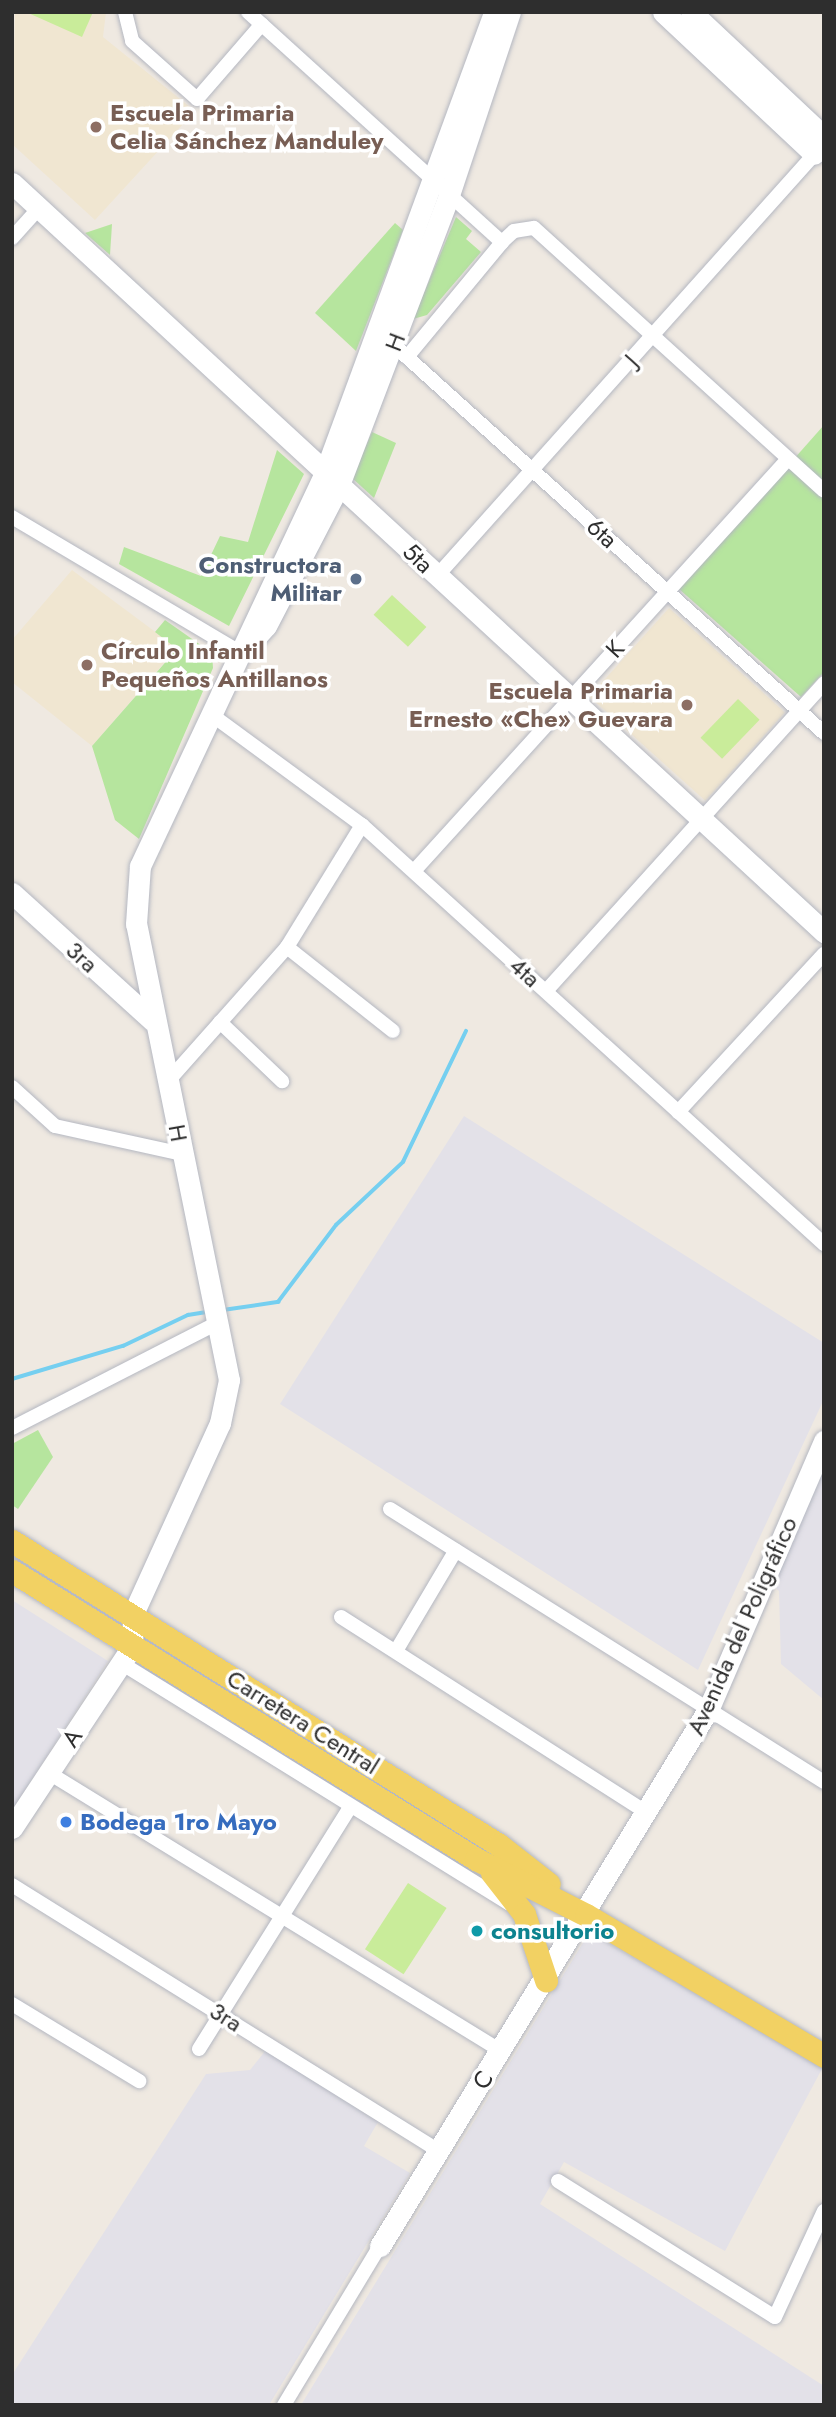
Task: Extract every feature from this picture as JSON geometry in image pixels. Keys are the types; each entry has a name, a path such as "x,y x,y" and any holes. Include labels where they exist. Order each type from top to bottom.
{"main road":[{"name":"Carretera Central","path":"12,1541 133,1614 499,1845 586,1915"},
{"name":"Carretera Central","path":"12,1572 126,1655 477,1859 586,1915 824,2056"},
{"path":"477,1859 524,1914 546,1980"}],"street":[{"path":"125,12 132,41 197,99 262,24"},
{"path":"248,12 502,242"},
{"name":"H","path":"133,1614 223,1412 229,1380 215,1299 181,1154 169,1080 153,1021 136,923 140,866 241,653 251,618 332,478 394,345 494,12"},
{"name":"H","path":"442,189 510,12"},
{"path":"663,12 821,144"},
{"path":"691,12 821,144"},
{"name":"J","path":"437,576 821,144"},
{"name":"5ta","path":"12,183 824,932"},
{"path":"12,238 39,208"},
{"path":"394,345 502,242 514,232 534,228 824,491"},
{"name":"6ta","path":"394,345 824,733"},
{"name":"K","path":"414,871 788,458"},
{"path":"12,517 241,653"},
{"path":"546,991 824,683"},
{"name":"4ta","path":"212,715 362,825 824,1244"},
{"path":"169,1080 287,947 362,825"},
{"name":"3ra","path":"12,893 153,1021"},
{"path":"287,947 393,1031"},
{"path":"678,1112 824,954"},
{"path":"220,1022 282,1081"},
{"path":"12,1087 55,1126 181,1154"},
{"path":"12,1428 219,1322"},
{"name":"Avenida del Poligráfico","path":"586,1915 709,1708 824,1441"},
{"path":"390,1509 824,1782"},
{"path":"396,1651 456,1550"},
{"path":"133,1614 126,1655 350,1807 524,1914"},
{"path":"341,1617 647,1813"},
{"name":"A","path":"12,1828 126,1655"},
{"path":"49,1773 501,2051"},
{"path":"199,2049 350,1807"},
{"name":"3ra","path":"12,1885 439,2151"},
{"name":"C","path":"380,2246 586,1915"},
{"path":"12,2004 139,2081"},
{"path":"558,2181 775,2318 824,2211"},
{"path":"284,2405 380,2246"}],"shaded area":[{"name":"Escuela Primaria Celia Sánchez Manduley","path":"15,12 106,12 103,37 195,111 95,220 12,144"},
{"name":"Círculo Infantil Pequeños Antillanos","path":"72,570 177,648 92,746 12,682 12,640"},
{"name":"Escuela Primaria Ernesto «Che» Guevara","path":"669,608 785,712 705,801 589,696"},
{"path":"464,1116 824,1343 824,1399 698,1670 280,1404"},
{"path":"824,1462 824,1700 781,1664 779,1591 772,1585"},
{"path":"12,1600 108,1661 12,1810"},
{"path":"589,1933 824,2065 725,2251 564,2162 540,2204 824,2386 824,2405 301,2405"},
{"path":"266,2050 378,2122 364,2146 410,2173 269,2405 12,2405 12,2375 206,2074 250,2070"}],"green space":[{"path":"26,12 93,12 82,37"},
{"path":"456,217 472,231 466,239 481,252 427,315 413,319"},
{"path":"395,223 403,230 356,351 315,313"},
{"path":"112,224 110,255 85,233"},
{"path":"824,425 824,672 801,697 679,589"},
{"path":"372,432 396,443 374,498 352,478"},
{"path":"277,450 304,474 229,626 119,564 124,547 201,576 220,536 248,542"},
{"path":"392,595 426,627 408,647 374,615"},
{"path":"165,620 212,653 213,668 139,839 115,820 92,746 177,649 155,632"},
{"path":"738,699 760,720 722,759 700,738"},
{"path":"38,1430 53,1457 18,1509 12,1505 12,1444"},
{"path":"408,1883 447,1908 404,1974 365,1949"}],"waterway":[{"path":"223,1310 278,1302 336,1225 403,1162 466,1031"},
{"path":"12,1379 123,1346 188,1315 208,1312"}],"place":[{"name":"Escuela Primaria Celia Sánchez Manduley","path":"96,127"},
{"name":"Constructora Militar","path":"356,579"},
{"name":"Círculo Infantil Pequeños Antillanos","path":"87,665"},
{"name":"Escuela Primaria Ernesto «Che» Guevara","path":"687,705"},
{"name":"Bodega 1ro Mayo","path":"66,1822"},
{"name":"consultorio","path":"477,1931"}]}
